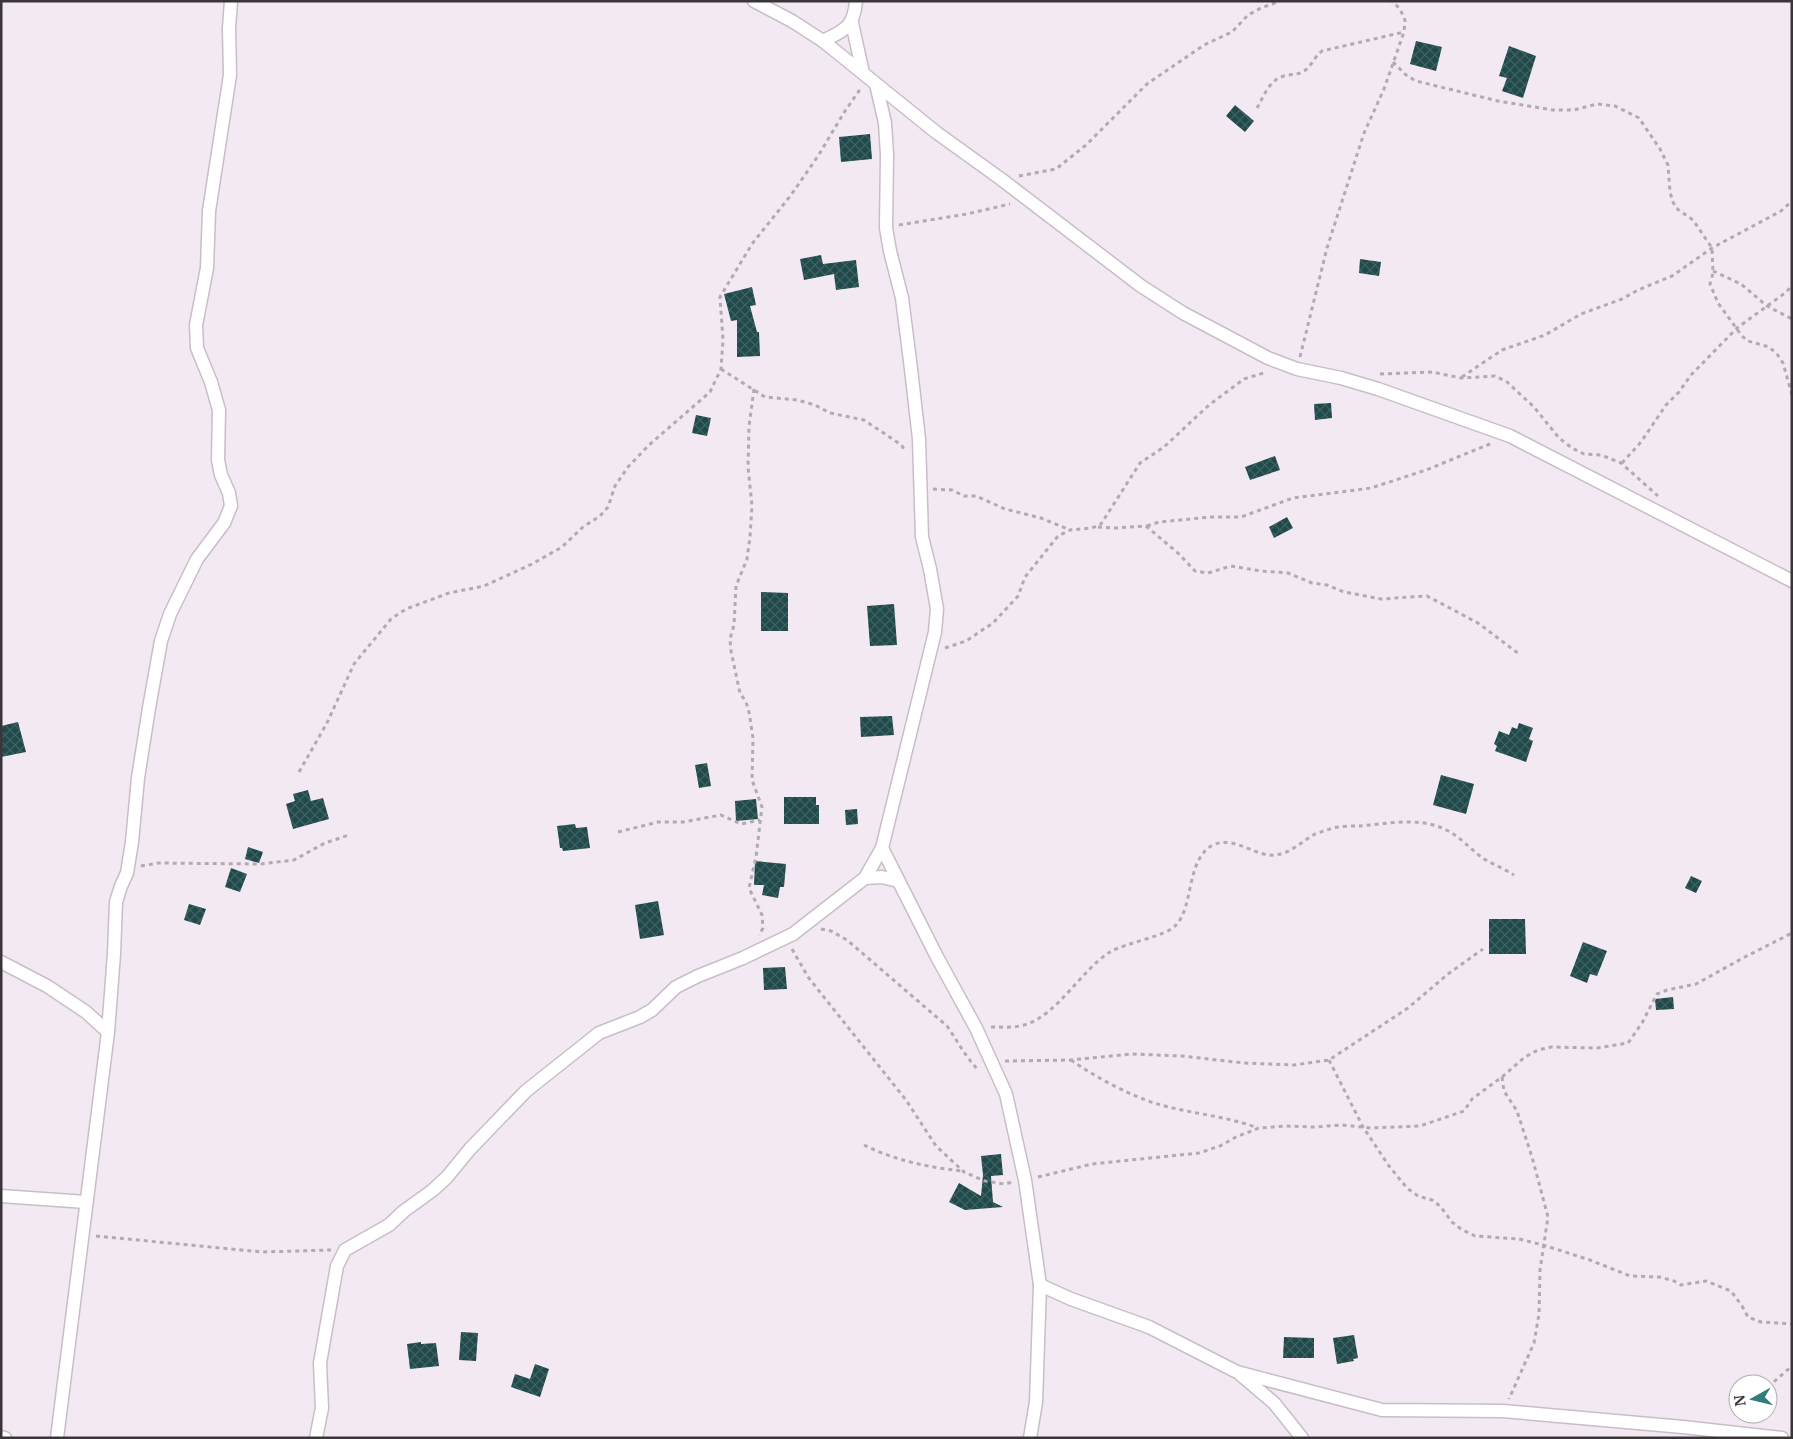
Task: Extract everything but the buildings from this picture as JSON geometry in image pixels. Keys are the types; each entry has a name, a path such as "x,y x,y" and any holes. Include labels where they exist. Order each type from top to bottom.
{"street":[{"path":"57,1438 108,1032 116,902 127,873 138,778 162,641 170,614 197,559 224,523 231,506 229,493 221,475 218,460 218,410 211,382 198,348 196,326 207,268 209,211 230,75 229,28 231,1"},
{"path":"754,1 792,21 823,41 936,133 1028,199 1141,286 1183,313 1283,364 1297,369 1341,378 1510,436 1792,581"},
{"path":"823,41 844,31 852,23 856,1"},
{"path":"316,1438 322,1408 320,1363 337,1266 345,1250 389,1225 404,1211 433,1190 447,1177 470,1148 526,1091 599,1033 640,1017 652,1010 676,987 786,938 865,878 882,848 930,654 935,632 937,609 922,537 919,439 902,298 886,228 887,155 885,123 852,23"},
{"path":"882,848 937,957 976,1028 1006,1094 1025,1180 1040,1285 1036,1402 1030,1438"},
{"path":"865,878 882,877 898,881"},
{"path":"1,962 47,986 86,1012 108,1032"},
{"path":"1,1196 86,1202"},
{"path":"1040,1285 1071,1299 1149,1327 1237,1372 1382,1410 1503,1411 1782,1438"},
{"path":"1237,1372 1274,1403 1302,1438"}],"path":[{"path":"1001,179 1056,169 1086,145 1147,84 1204,45 1232,32 1248,15 1260,8 1280,1"},
{"path":"1297,369 1327,248 1364,133 1384,89 1404,32 1405,20 1400,9 1392,1"},
{"path":"1257,108 1268,88 1276,80 1299,74 1306,70 1316,55 1322,51 1404,32"},
{"path":"1393,62 1406,75 1416,81 1498,101 1554,110 1574,110 1597,104 1615,106 1640,118 1668,165 1670,192 1676,208 1693,220 1712,248 1713,271 1710,284 1718,303 1748,342 1768,347 1777,354 1783,363 1792,395"},
{"path":"299,772 327,723 354,664 391,619 406,609 449,593 484,586 532,564 562,547 583,527 600,516 608,507 616,486 628,467 649,445 710,392 721,369 723,340 720,297 752,244 791,195 813,164 845,112 870,78"},
{"path":"886,228 966,214 1028,199"},
{"path":"1461,378 1502,350 1545,335 1581,314 1622,299 1672,276 1712,248 1781,211 1792,201"},
{"path":"1713,271 1741,284 1767,306 1792,319"},
{"path":"1621,463 1641,442 1666,405 1679,392 1691,375 1737,328 1792,286"},
{"path":"1098,527 1140,463 1164,447 1209,405 1244,378 1265,374 1283,364"},
{"path":"721,369 765,397 797,400 815,405 830,413 864,420 902,446 906,457"},
{"path":"1377,374 1432,372 1461,378 1495,376 1507,382 1534,407 1559,438 1572,448 1584,454 1601,455 1621,463 1660,497"},
{"path":"754,389 749,426 748,459 752,506 750,538 747,559 736,586 734,625 730,639 740,693 746,702 749,712 753,738 752,780 762,807 750,888 762,915 763,928 758,939"},
{"path":"930,654 966,641 993,623 1018,596 1025,577 1031,568 1058,536 1070,530 1098,527 1146,526 1159,522 1211,517 1241,517 1292,498 1371,488 1426,470 1510,436"},
{"path":"920,486 952,490 964,496 976,496 1005,509 1042,518 1070,530"},
{"path":"1146,526 1179,554 1195,571 1208,572 1231,566 1288,573 1312,583 1327,585 1344,592 1381,599 1427,596 1478,623 1518,654"},
{"path":"618,832 658,822 682,822 721,815 741,824 760,820"},
{"path":"976,1028 1014,1027 1026,1024 1041,1016 1063,998 1098,961 1111,951 1174,928 1183,917 1197,866 1205,853 1213,846 1222,843 1243,846 1260,853 1275,855 1295,849 1314,835 1335,828 1419,822 1442,828 1485,859 1514,874"},
{"path":"127,873 140,866 158,863 261,864 294,860 325,843 349,835"},
{"path":"801,926 832,931 861,951 946,1026 958,1042 965,1056 985,1076"},
{"path":"864,1144 878,1152 917,1164 964,1172 984,1181 1004,1184 1092,1164 1198,1153 1220,1146 1259,1128 1342,1125 1363,1127 1420,1126 1464,1111 1472,1099 1525,1057 1538,1050 1551,1047 1597,1048 1628,1044 1658,994 1667,990 1696,984 1792,933"},
{"path":"786,938 808,977 906,1100 936,1146 964,1172"},
{"path":"991,1060 1070,1060 1132,1054 1182,1056 1294,1066 1329,1060 1408,1008 1448,974 1483,949"},
{"path":"1070,1060 1092,1075 1160,1105 1195,1114 1238,1120 1259,1128"},
{"path":"1329,1060 1363,1127 1407,1188 1418,1196 1432,1200 1440,1206 1452,1222 1461,1229 1475,1236 1519,1239 1543,1245 1590,1260 1630,1276 1660,1277 1681,1285 1706,1281 1731,1291 1748,1317 1761,1322 1792,1324"},
{"path":"1502,1077 1504,1091 1517,1111 1548,1216 1540,1270 1539,1314 1534,1343 1503,1411"},
{"path":"83,1235 262,1252 345,1250"},
{"path":"1778,1378 1792,1366"}]}
